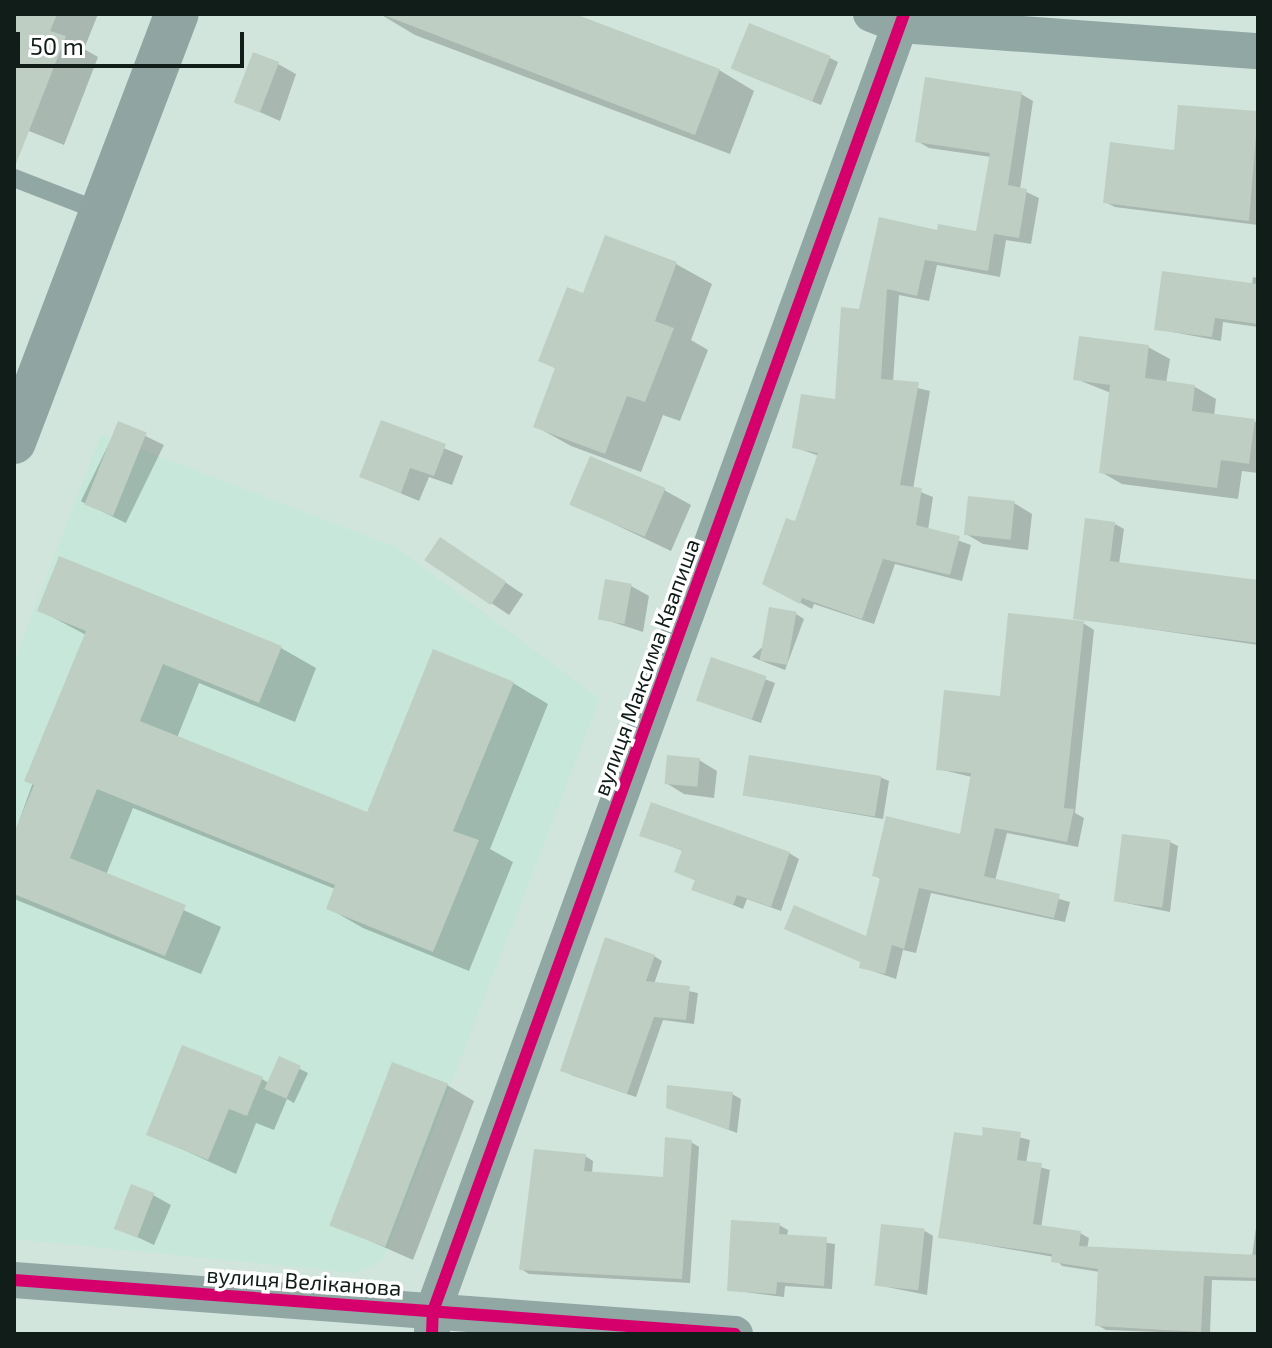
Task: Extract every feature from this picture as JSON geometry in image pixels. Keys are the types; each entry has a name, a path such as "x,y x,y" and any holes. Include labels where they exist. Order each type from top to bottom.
{"street":[{"path":"14,442 99,211 177,14"},
{"path":"891,18 1258,51"},
{"name":"вулиця Максима Квапиша","path":"432,1323 891,18"},
{"name":"вулиця Веліканова","path":"14,1280 432,1323 735,1334"}],"lane":[{"path":"14,178 99,211"}],"shaded area":[{"path":"101,434 396,547 600,699 382,1262 354,1273 14,1239 14,661"}],"building":[{"path":"14,14 57,14 50,31 66,36 16,164"},
{"path":"381,14 575,14 720,69 695,135"},
{"path":"749,23 831,56 812,101 731,68"},
{"path":"253,52 279,62 260,112 234,102"},
{"path":"925,77 1022,92 1008,185 1027,189 1019,238 994,234 988,271 925,260 917,296 887,289 881,379 919,382 900,485 922,488 916,525 960,536 950,575 883,559 862,619 802,598 800,604 762,584 786,518 795,521 818,453 792,448 801,394 835,399 841,307 859,309 879,217 937,230 938,224 976,231 990,153 915,142"},
{"path":"1178,105 1258,111 1249,221 1103,203 1110,142 1174,150"},
{"path":"605,235 677,262 655,321 674,328 645,402 627,396 605,454 533,427 555,368 538,361 567,287 583,293"},
{"path":"1162,271 1258,284 1258,324 1215,318 1212,337 1154,330"},
{"path":"1079,336 1149,345 1145,378 1195,385 1192,411 1255,419 1249,464 1221,460 1217,488 1099,473 1110,385 1073,380"},
{"path":"381,420 446,444 434,476 410,468 401,493 359,477"},
{"path":"118,421 147,433 113,516 84,504"},
{"path":"590,456 665,488 645,537 569,505"},
{"path":"968,496 1015,501 1011,540 964,535"},
{"path":"1085,518 1115,522 1110,561 1258,580 1258,643 1073,619"},
{"path":"440,537 506,582 491,605 424,560"},
{"path":"59,556 282,646 259,703 163,664 140,721 367,812 433,649 514,682 453,831 479,840 433,952 326,909 335,885 97,789 70,858 186,905 165,956 14,894 14,833 34,785 24,781 86,631 37,611"},
{"path":"605,579 632,584 624,624 598,619"},
{"path":"769,607 797,612 787,665 760,660"},
{"path":"1008,613 1084,621 1064,808 1074,809 1067,842 995,828 984,876 1060,894 1054,918 919,888 904,949 892,945 885,974 859,968 860,962 784,929 794,905 866,936 880,878 872,876 886,816 960,834 971,773 936,770 944,690 1000,696"},
{"path":"711,657 767,676 752,720 696,700"},
{"path":"667,755 700,758 697,787 664,784"},
{"path":"749,755 881,776 875,816 743,795"},
{"path":"651,802 790,852 771,907 737,895 733,905 691,890 695,880 674,872 682,850 639,836"},
{"path":"1122,834 1171,840 1162,907 1114,901"},
{"path":"605,937 655,955 646,981 690,986 686,1020 654,1017 627,1094 560,1071"},
{"path":"182,1045 263,1077 247,1116 229,1109 208,1160 146,1135"},
{"path":"279,1056 301,1066 286,1099 264,1089"},
{"path":"392,1062 448,1084 385,1247 329,1225"},
{"path":"667,1085 733,1092 729,1130 666,1108"},
{"path":"982,1127 1021,1132 1017,1160 1042,1163 1033,1224 1081,1231 1079,1246 1258,1255 1258,1278 1204,1276 1201,1332 1095,1326 1098,1269 1051,1262 1052,1254 938,1238 954,1132 983,1136"},
{"path":"665,1137 692,1140 682,1279 519,1270 534,1149 586,1154 584,1171 663,1177"},
{"path":"131,1184 154,1193 137,1238 114,1229"},
{"path":"731,1220 780,1223 779,1234 827,1237 824,1286 777,1282 776,1294 727,1291"},
{"path":"881,1224 925,1229 918,1290 875,1286"}],"cycle path":[{"path":"432,1334 433,1311 904,14"},
{"path":"14,1280 735,1334"}]}
